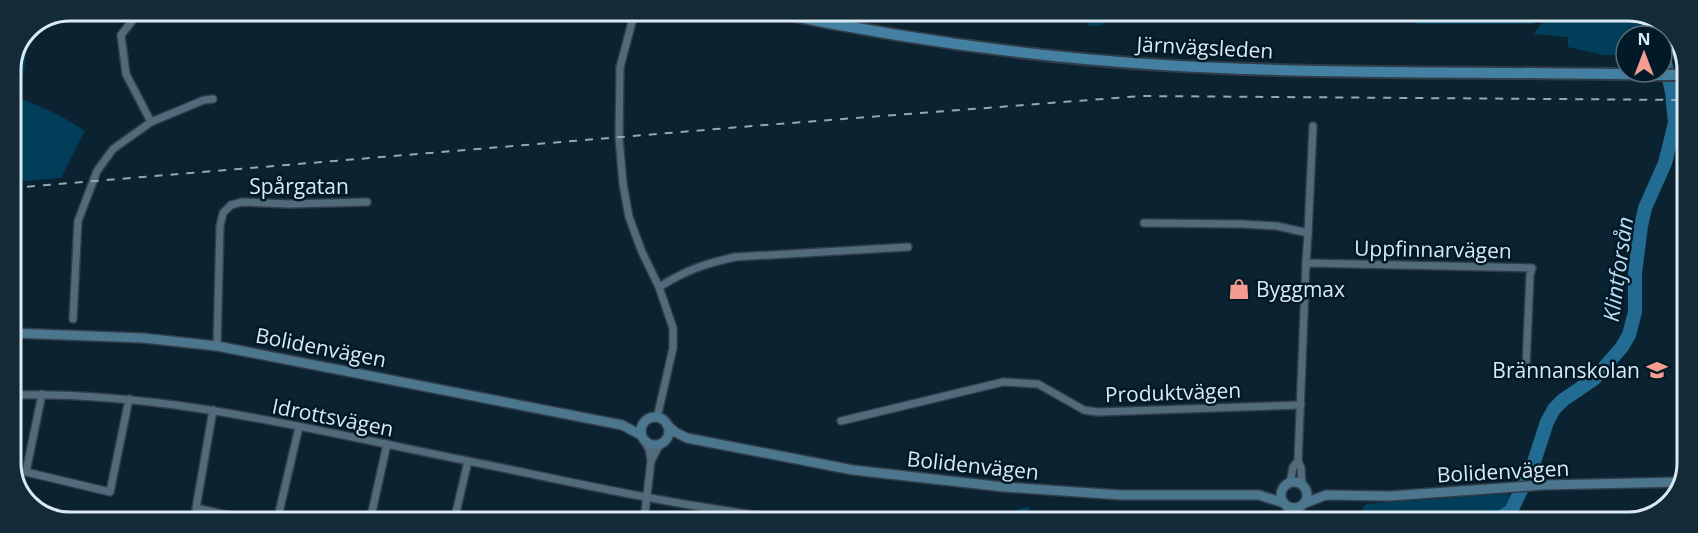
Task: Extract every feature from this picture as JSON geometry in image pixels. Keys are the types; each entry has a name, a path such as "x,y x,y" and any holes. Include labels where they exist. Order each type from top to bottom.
{"main road":[{"name":"Järnvägsleden","path":"820,21 902,37 1023,53 1161,65 1312,72 1677,75"},
{"name":"Bolidenvägen","path":"21,333 143,338 216,346 622,425 644,422"},
{"path":"657,418 667,425 668,434 661,442 651,444 642,437 642,426 648,419 657,418"},
{"name":"Bolidenvägen","path":"622,425 642,437"},
{"name":"Bolidenvägen","path":"667,425 687,438 853,470 1004,487 1121,495 1259,495 1296,482 1326,495"},
{"name":"Bolidenvägen","path":"661,442 687,438"},
{"name":"Bolidenvägen","path":"1259,495 1293,508 1326,495 1390,496 1543,485 1673,482"},
{"path":"1285,505 1281,497 1286,485"},
{"path":"1303,485 1307,494 1303,504"}],"street":[{"path":"132,21 121,35 126,74 151,122"},
{"path":"632,21 620,67 619,138 623,184 629,217 642,252 659,287 673,328 673,348 657,418"},
{"path":"73,319 78,221 92,180 102,163 113,149 151,122 204,100 213,99"},
{"path":"1303,485 1298,461 1313,126"},
{"name":"Spårgatan","path":"216,346 220,226 223,213 231,205 242,202 289,204 367,202"},
{"path":"1144,223 1277,226 1308,233"},
{"path":"659,287 685,271 735,257 908,247"},
{"name":"Uppfinnarvägen","path":"1306,263 1532,268 1526,366"},
{"name":"Produktvägen","path":"841,421 1003,382 1038,384 1084,410 1098,412 1301,405"},
{"path":"42,394 26,472 110,492 129,399"},
{"name":"Idrottsvägen","path":"21,395 129,399 213,411 646,497 745,512"},
{"path":"213,411 196,508 214,512"},
{"path":"279,512 299,427"},
{"path":"642,437 649,449 651,460 645,512"},
{"path":"651,460 661,442"},
{"path":"372,512 387,444"},
{"path":"456,512 468,461"},
{"path":"1286,485 1298,461"},
{"path":"1298,512 1303,504"},
{"path":"1285,505 1287,512"}],"shaded area":[{"path":"1086,21 1106,21 1100,26 1089,26"},
{"path":"1414,21 1535,21 1534,24 1415,24"},
{"path":"1543,21 1628,21 1644,24 1614,24 1614,55 1603,55 1568,47 1568,37 1534,34"},
{"path":"28,46 21,91 22,61"},
{"path":"21,98 59,115 85,131 61,178 21,181"},
{"path":"1510,495 1500,512 1361,512 1365,504"},
{"path":"1029,507 1030,512 1015,512 1020,508"}],"waterway":[{"name":"Klintforsån","path":"1509,512 1533,465 1547,422 1554,409 1594,379 1622,347 1629,335 1635,312 1635,273 1641,226 1645,208 1665,163 1675,123 1670,84"}],"railway":[{"path":"21,187 1141,96 1677,100"}],"place":[{"name":"Byggmax","path":"1239,289"},
{"name":"Brännanskolan","path":"1657,370"}]}
